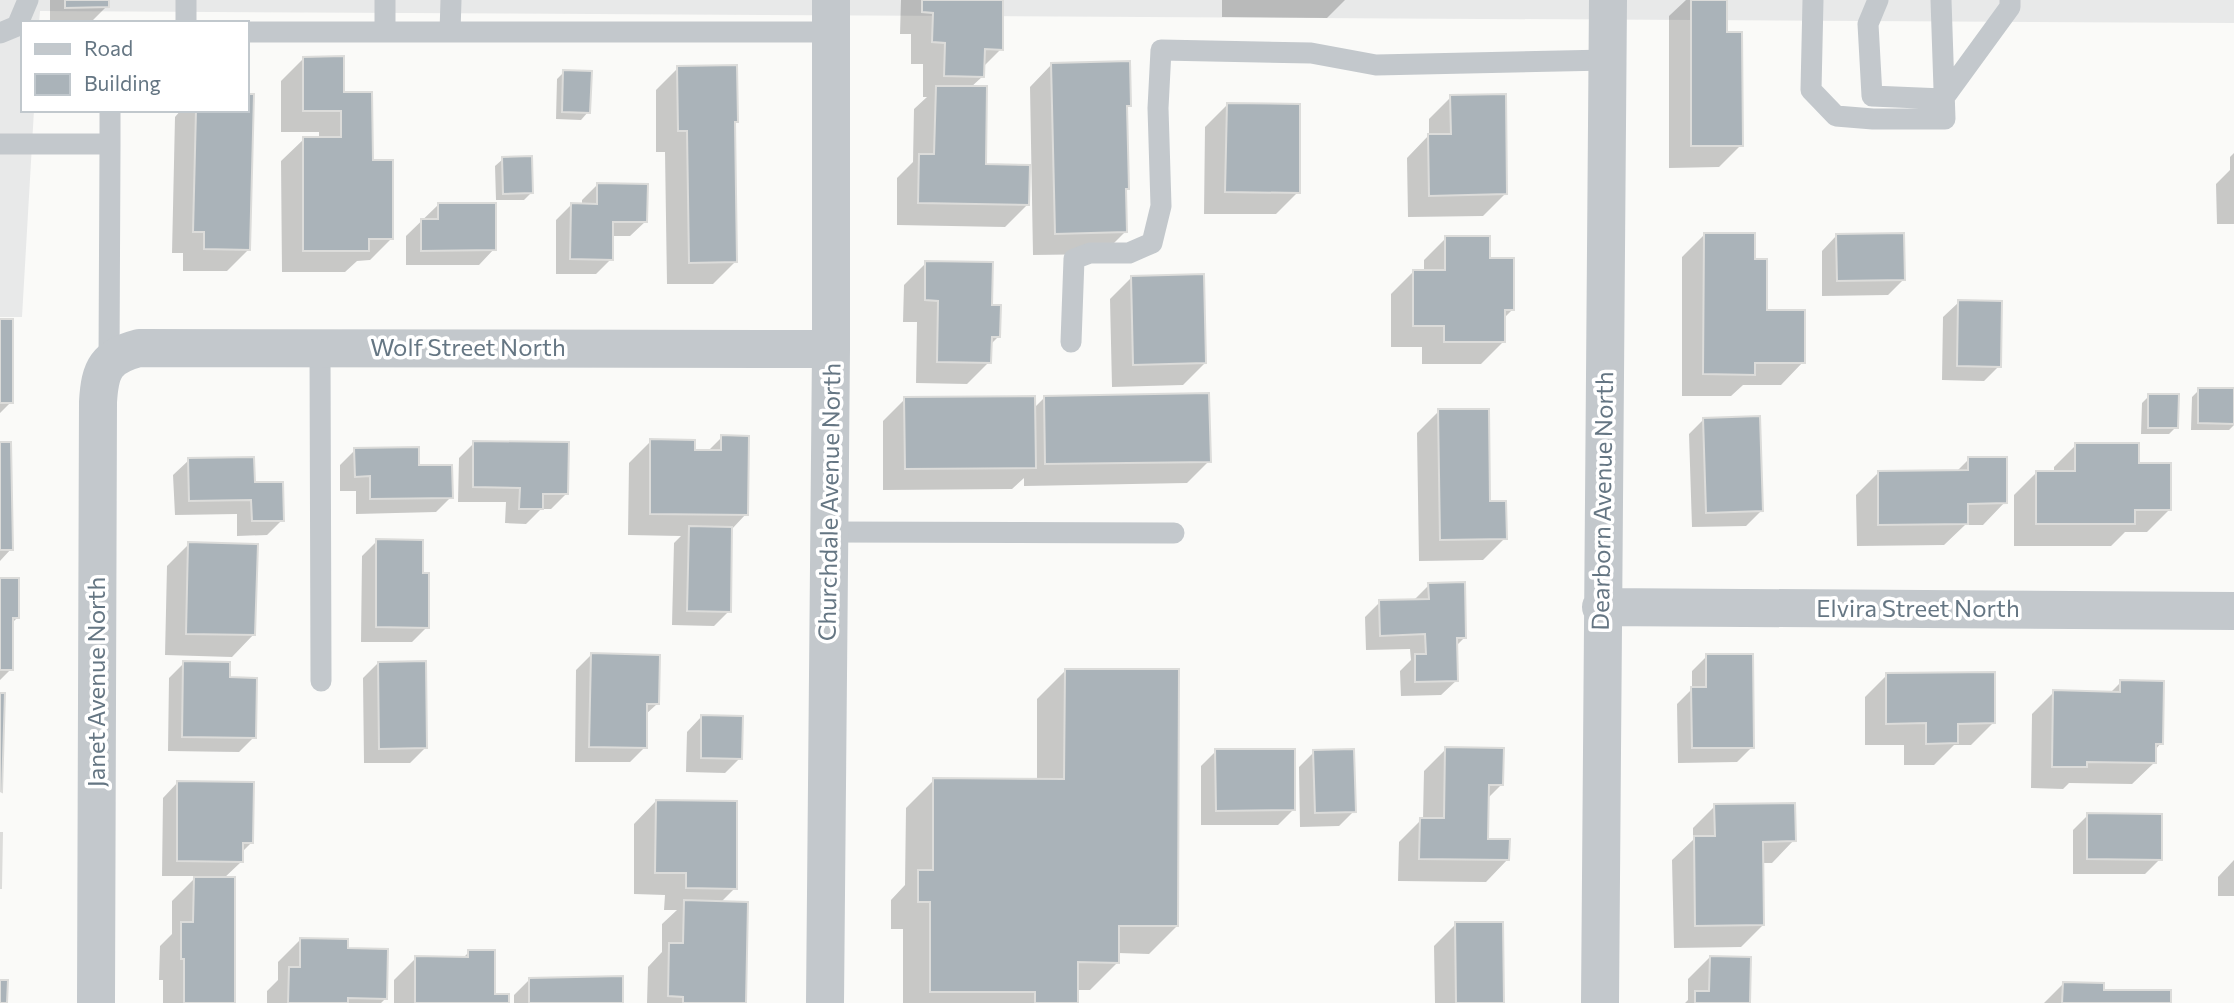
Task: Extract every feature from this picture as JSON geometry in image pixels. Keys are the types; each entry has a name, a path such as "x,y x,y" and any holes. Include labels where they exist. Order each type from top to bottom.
{"street":[{"name":"Dearborn Avenue North","path":"1600,1003 1601,607 1608,0"},
{"name":"Churchdale Avenue North","path":"825,1003 831,16"},
{"name":"Wolf Street North","path":"109,363 120,353 139,348 831,349"},
{"name":"Janet Avenue North","path":"96,1003 98,402 100,379 109,363"},
{"name":"Elvira Street North","path":"1601,607 2234,611"}],"lane":[{"path":"0,33 18,26 28,0"},
{"path":"186,0 187,21"},
{"path":"385,0 385,32"},
{"path":"450,32 451,0"},
{"path":"1813,0 1811,90 1836,116 1945,119 1941,0"},
{"path":"1878,0 1868,24 1871,96 1943,99"},
{"path":"1943,99 2010,7 2010,0"},
{"path":"248,32 450,32 831,16"},
{"path":"1071,342 1074,259 1090,253 1129,253 1152,243 1161,206 1158,108 1161,50 1311,53 1376,65 1607,60"},
{"path":"109,363 110,112"},
{"path":"0,144 110,144"},
{"path":"320,348 321,681"},
{"path":"829,532 1174,533"}],"shaded area":[{"path":"0,0 2234,0 2234,23 40,11 39,21 21,21 21,112 34,112 22,317 0,317"}],"building":[{"path":"65,0 109,0 109,7 65,8"},
{"path":"922,0 1003,0 1003,50 985,49 984,77 944,76 945,43 932,42 933,13 922,12"},
{"path":"1691,0 1727,0 1727,32 1742,32 1743,146 1691,146"},
{"path":"344,56 344,92 372,92 373,160 393,160 393,239 369,239 369,251 303,251 303,137 341,137 341,111 303,111 303,57"},
{"path":"1130,61 1131,106 1127,106 1127,232 1055,234 1051,63"},
{"path":"737,65 737,262 689,263 687,131 678,131 677,66"},
{"path":"563,70 592,71 590,113 562,112"},
{"path":"936,86 987,86 986,164 1030,165 1029,205 918,203 919,154 934,154"},
{"path":"248,94 254,94 250,250 204,249 204,232 193,232 196,112 248,112"},
{"path":"1506,94 1507,194 1429,196 1428,134 1451,134 1450,95"},
{"path":"1227,103 1300,104 1300,193 1225,192"},
{"path":"532,156 533,193 503,194 502,157"},
{"path":"597,183 648,184 647,222 613,222 613,260 570,259 571,203 597,204"},
{"path":"438,203 496,203 496,250 421,251 421,219 438,219"},
{"path":"1704,233 1755,233 1755,259 1767,259 1767,310 1805,310 1805,363 1755,363 1755,375 1703,374"},
{"path":"1904,233 1905,280 1837,281 1836,234"},
{"path":"1445,236 1490,236 1490,258 1514,258 1514,310 1505,310 1505,342 1444,342 1444,326 1413,326 1413,270 1445,270"},
{"path":"925,261 993,262 992,305 1001,305 1000,337 992,337 991,363 937,362 938,301 925,300"},
{"path":"1204,274 1206,363 1133,365 1131,276"},
{"path":"1958,300 2002,301 2001,367 1957,366"},
{"path":"0,319 13,319 13,403 0,403"},
{"path":"2198,388 2234,388 2234,424 2198,423"},
{"path":"1209,393 1211,462 1045,464 1044,396"},
{"path":"2148,394 2179,394 2178,428 2148,428"},
{"path":"1035,396 1036,468 905,469 904,397"},
{"path":"1438,409 1489,409 1490,501 1506,501 1507,539 1440,540"},
{"path":"1760,416 1763,511 1706,513 1703,418"},
{"path":"721,435 749,436 748,515 650,514 650,439 695,440 695,450 721,450"},
{"path":"473,441 569,442 568,494 543,494 543,509 519,509 520,488 473,487"},
{"path":"0,442 11,442 13,550 0,550"},
{"path":"2075,443 2139,443 2139,463 2171,463 2171,510 2135,510 2135,524 2036,524 2036,471 2075,471"},
{"path":"419,447 419,465 452,465 453,498 370,499 370,476 355,477 354,448"},
{"path":"254,457 255,482 283,482 284,521 252,521 251,500 189,501 188,458"},
{"path":"1968,457 2007,457 2007,503 1968,504 1968,524 1878,525 1878,471 1968,470"},
{"path":"689,526 732,527 731,612 687,611"},
{"path":"376,539 423,540 423,573 429,573 429,628 376,627"},
{"path":"188,542 258,544 255,635 186,634"},
{"path":"0,578 19,578 19,618 13,618 13,670 0,670"},
{"path":"1465,582 1466,638 1457,638 1458,681 1415,682 1415,654 1426,654 1425,634 1380,636 1379,600 1429,599 1428,583"},
{"path":"591,653 660,655 659,704 647,704 647,748 589,747"},
{"path":"1706,654 1753,654 1754,748 1692,748 1691,687 1706,687"},
{"path":"183,661 230,662 230,677 257,678 256,738 182,737"},
{"path":"426,661 427,748 379,749 378,662"},
{"path":"1065,669 1179,669 1178,926 1119,926 1119,963 1078,962 1078,1003 1035,1003 1035,992 930,992 930,902 918,902 918,870 933,870 933,778 1064,779"},
{"path":"1995,672 1995,723 1958,724 1958,743 1926,744 1926,723 1886,724 1886,673"},
{"path":"2120,680 2164,681 2163,744 2156,744 2156,763 2087,762 2087,767 2052,767 2053,690 2120,692"},
{"path":"0,693 5,693 2,792 0,791"},
{"path":"701,715 743,716 742,759 701,758"},
{"path":"1445,747 1504,748 1503,785 1489,785 1488,839 1510,839 1509,860 1419,859 1420,818 1444,818"},
{"path":"1215,749 1295,749 1295,810 1216,811"},
{"path":"1354,749 1356,812 1315,813 1313,750"},
{"path":"177,781 254,782 253,843 243,843 243,862 177,861"},
{"path":"656,800 737,801 737,889 686,888 686,873 655,873"},
{"path":"1795,803 1796,841 1763,842 1764,925 1695,926 1694,836 1715,836 1714,804"},
{"path":"2087,813 2162,814 2162,860 2087,859"},
{"path":"2,833 1,888 0,888"},
{"path":"194,877 235,877 235,1003 184,1003 181,922 193,922"},
{"path":"684,900 748,902 746,1003 683,1003 683,997 668,996 669,943 683,943"},
{"path":"1455,922 1503,922 1504,1003 1456,1003"},
{"path":"300,938 348,939 348,948 388,949 387,999 348,998 348,1003 288,1003 289,967 300,967"},
{"path":"468,950 495,950 495,994 509,994 509,1003 415,1003 415,956 468,957"},
{"path":"1710,956 1751,957 1750,1003 1695,1003 1695,991 1709,991"},
{"path":"623,976 623,1003 529,1003 529,978"},
{"path":"0,980 8,980 7,1003 0,1003"},
{"path":"2063,982 2104,983 2104,990 2171,990 2171,1003 2062,1003"}]}
